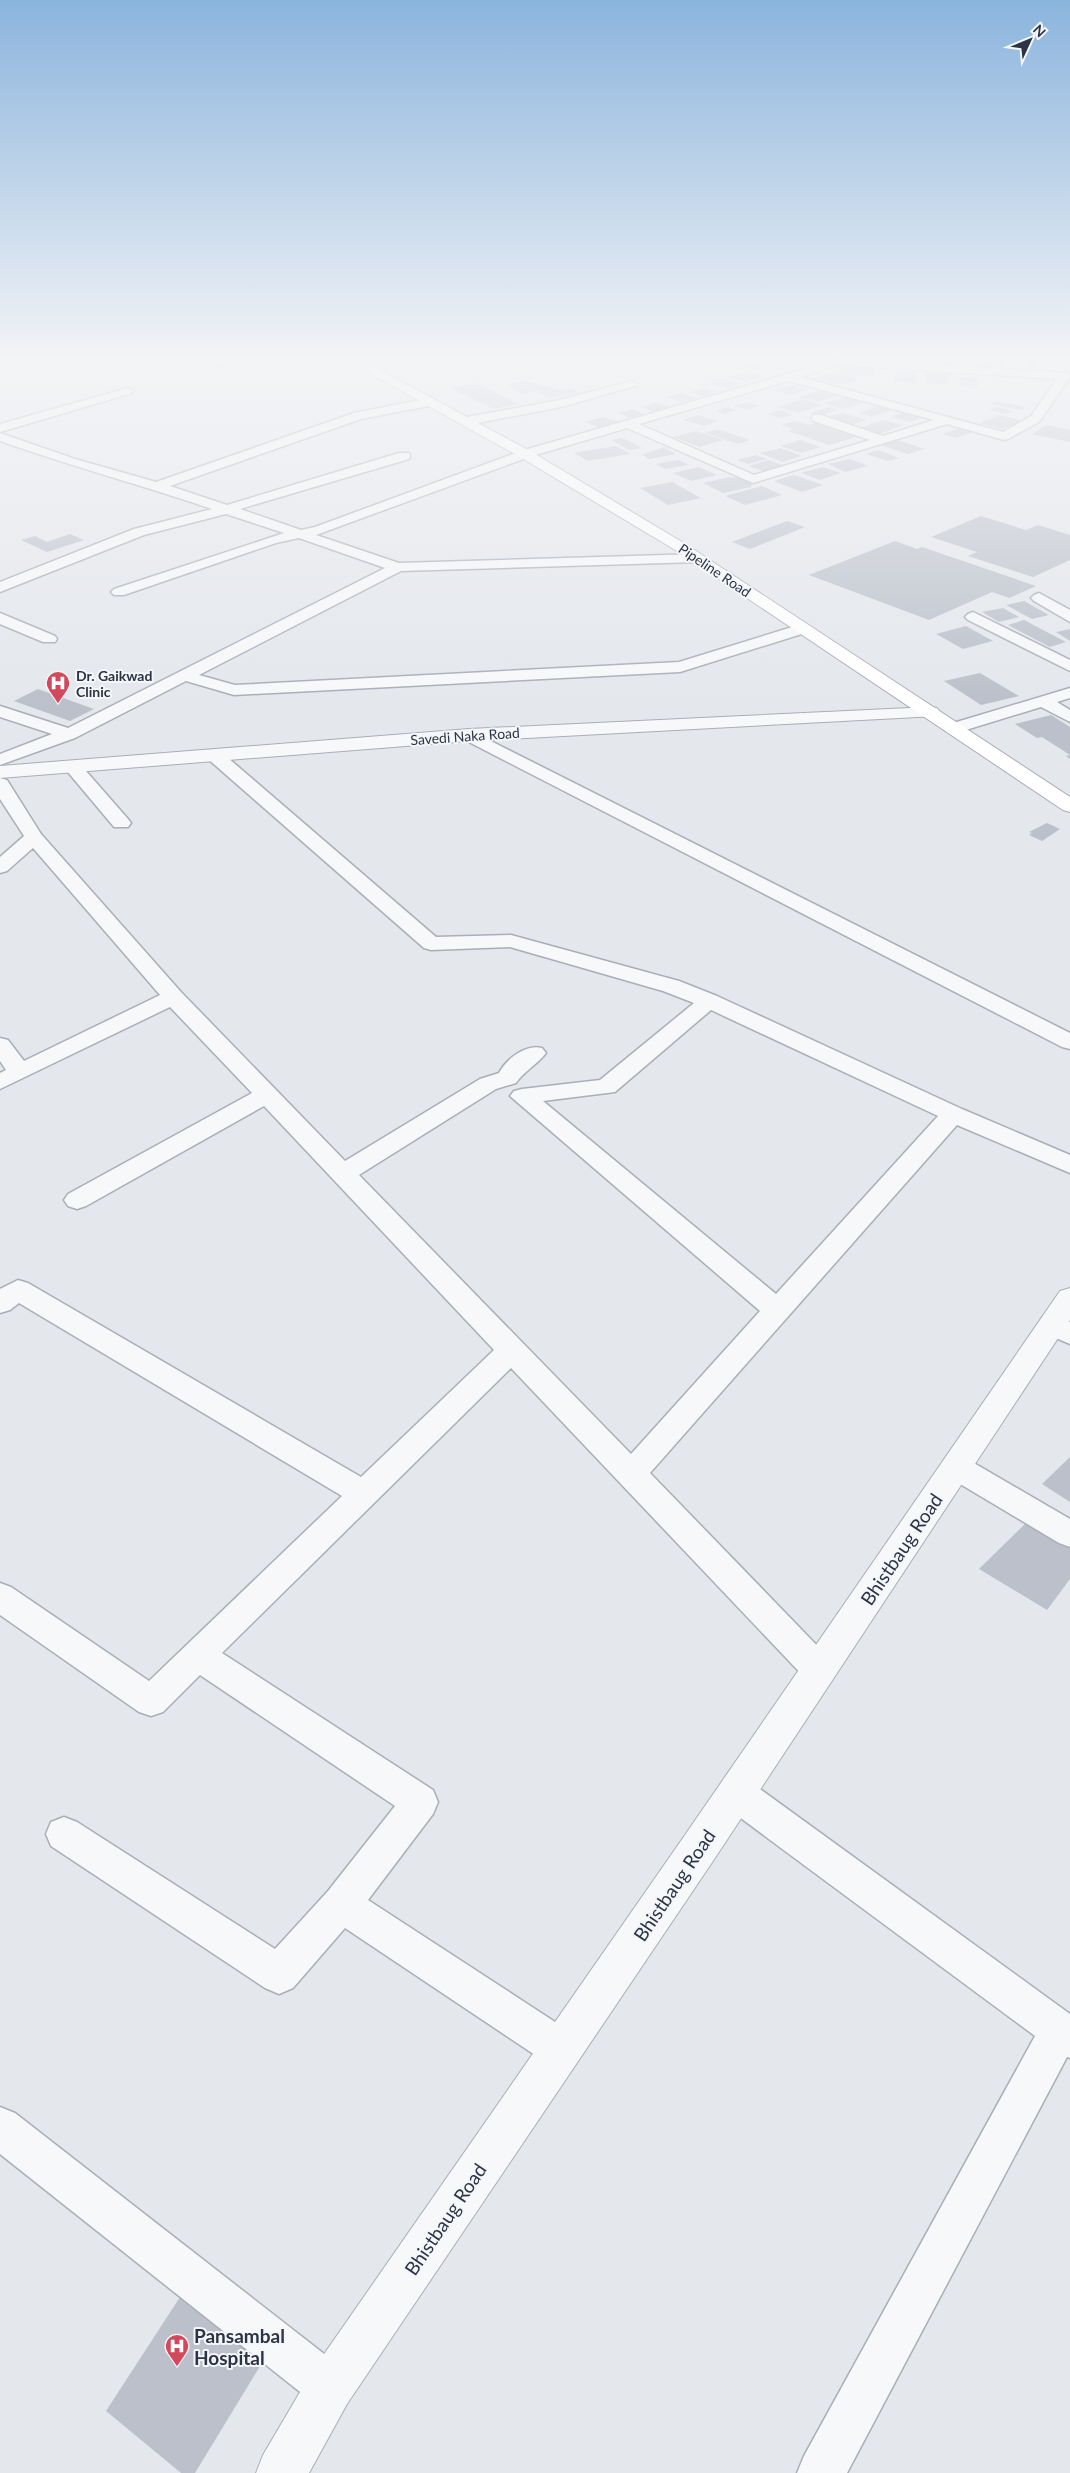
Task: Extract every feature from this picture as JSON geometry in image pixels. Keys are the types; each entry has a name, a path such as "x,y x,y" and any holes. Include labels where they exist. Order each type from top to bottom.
{"main road":[{"name":"Pipeline Road","path":"554,471 698,558 802,629 956,728 1070,806"}],"street":[{"path":"104,471 157,486 398,567 698,558"},
{"path":"157,486 199,471"},
{"path":"0,587 139,532 224,510 353,471"},
{"path":"119,592 272,540 319,530 478,471"},
{"path":"736,471 753,479 778,471"},
{"path":"0,760 69,734 398,567"},
{"path":"1039,598 1070,616"},
{"path":"973,617 1070,666"},
{"path":"0,618 48,639"},
{"path":"0,638 21,627"},
{"path":"185,676 234,690 680,667 802,629"},
{"path":"956,728 1070,693"},
{"path":"1042,701 1070,717"},
{"path":"0,711 69,734"},
{"name":"Savedi Naka Road","path":"0,772 469,735 931,712"},
{"path":"469,735 1070,1042"},
{"path":"214,755 431,944 511,941 671,986 709,1001 953,1114 1070,1165"},
{"path":"73,766 121,823"},
{"path":"0,784 34,837 173,997 819,1670"},
{"path":"0,867 34,837"},
{"path":"0,1045 10,1077 173,997"},
{"path":"343,1174 488,1084 515,1087 607,1087 709,1001"},
{"path":"534,1053 512,1070 515,1087 777,1310"},
{"path":"77,1200 267,1095"},
{"path":"631,1474 953,1114"},
{"path":"0,1303 18,1290 364,1494"},
{"name":"Bhistbaug Road","path":"281,2473 330,2387 736,1793 956,1467 1064,1319"},
{"path":"0,1597 151,1701 512,1350"},
{"path":"956,1467 1070,1534"},
{"path":"64,1834 278,1974 341,1904 420,1802 197,1655"},
{"path":"736,1793 1065,2034 821,2473"},
{"path":"341,1904 561,2050"},
{"path":"0,2128 330,2387"}],"building":[{"path":"709,471 717,475 691,481 673,473"},
{"path":"836,471 841,473 820,480 801,473"},
{"path":"794,475 823,485 802,492 774,481"},
{"path":"730,477 753,479 751,487 723,493 703,483"},
{"path":"672,482 701,498 668,505 640,488"},
{"path":"762,486 782,495 745,505 725,496"},
{"path":"981,516 1026,530 1038,525 1070,535 1070,560 1033,577 968,556 977,552 931,537"},
{"path":"787,521 805,527 750,549 732,542"},
{"path":"70,534 84,540 47,552 21,540 35,536 47,542"},
{"path":"895,541 917,549 922,547 1036,586 1009,598 992,592 929,620 809,575"},
{"path":"1024,601 1049,615 1032,619 1006,605"},
{"path":"1003,608 1019,617 999,622 982,612"},
{"path":"1024,620 1066,642 1050,647 1008,625"},
{"path":"966,626 993,641 963,649 936,634"},
{"path":"1070,629 1070,641 1056,632"},
{"path":"980,673 1019,696 981,705 944,681"},
{"path":"38,689 94,709 70,721 14,701"},
{"path":"1051,715 1070,727 1070,755 1042,737 1037,738 1015,724"},
{"path":"1047,823 1060,829 1042,841 1029,835 1032,833 1029,832"},
{"path":"1070,1457 1070,1502 1042,1484"},
{"path":"1028,1521 1070,1546 1070,1579 1047,1610 979,1569"},
{"path":"182,2294 265,2358 195,2473 181,2473 106,2411"}],"place":[{"name":"Dr. Gaikwad Clinic","path":"58,704"},
{"name":"Pansambal Hospital","path":"177,2367"}]}
